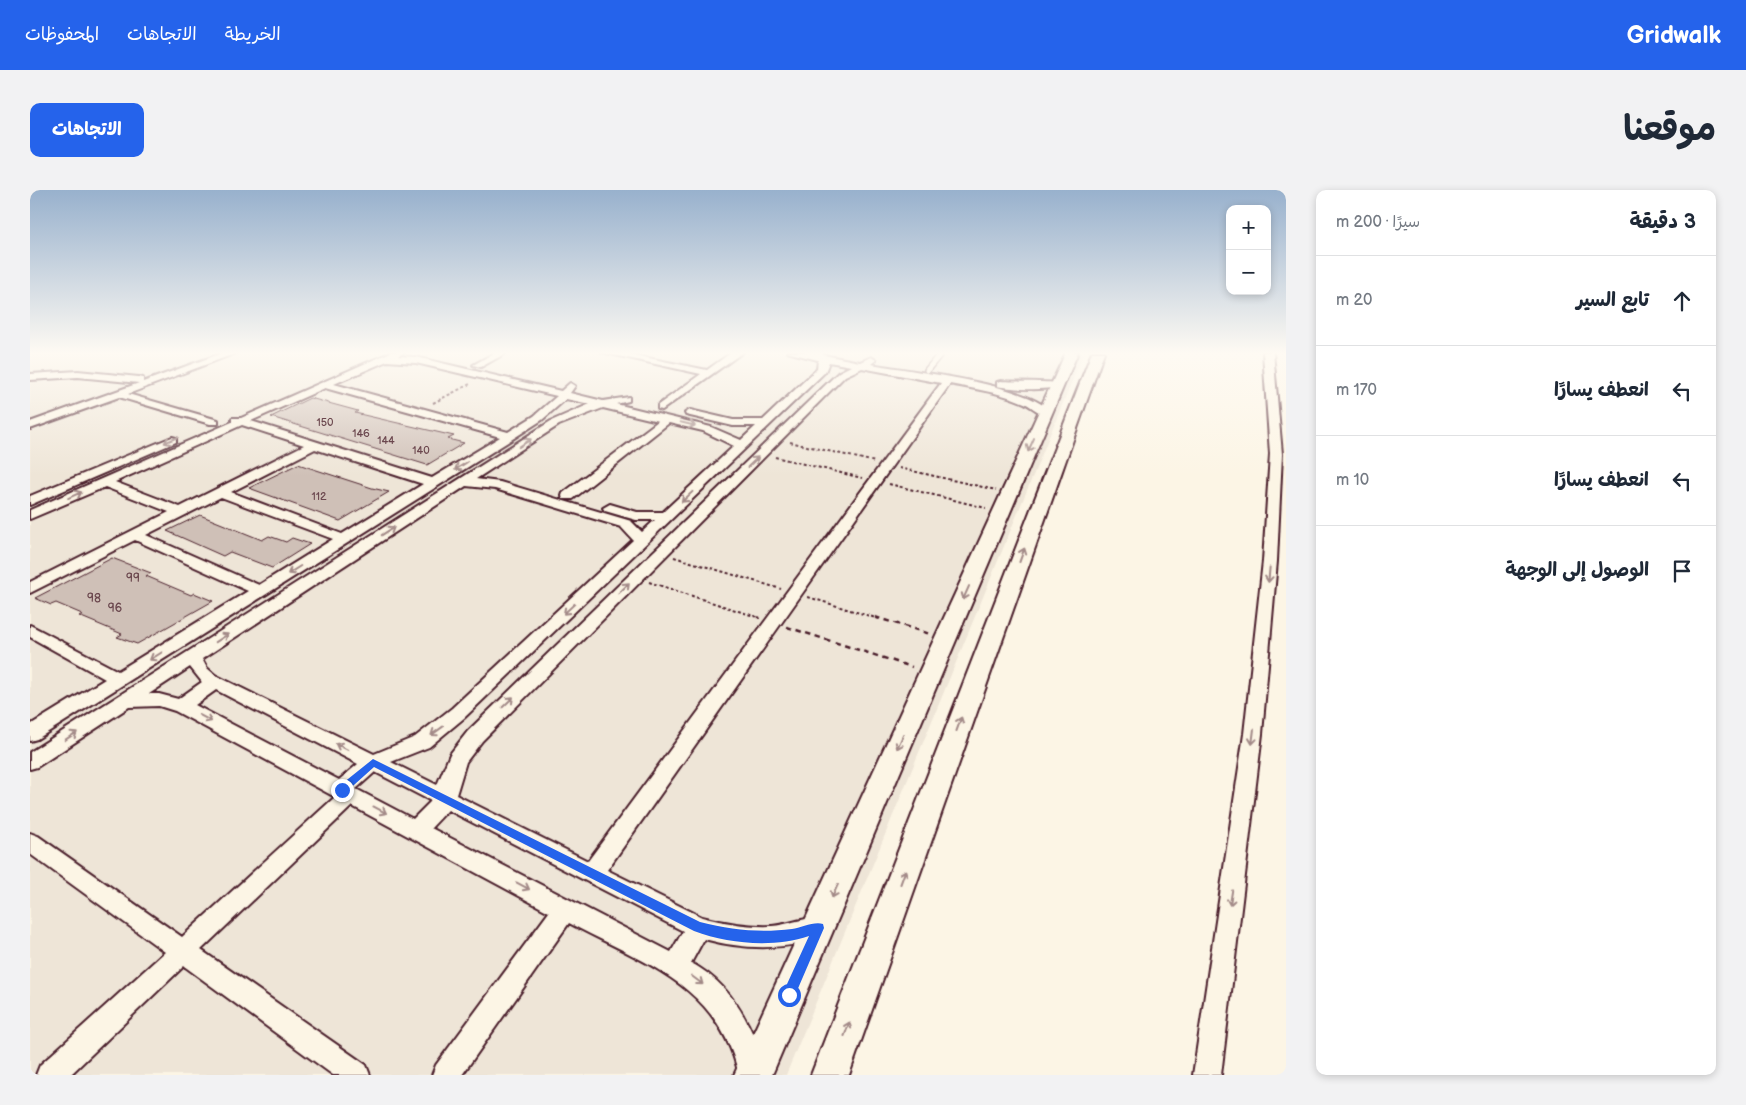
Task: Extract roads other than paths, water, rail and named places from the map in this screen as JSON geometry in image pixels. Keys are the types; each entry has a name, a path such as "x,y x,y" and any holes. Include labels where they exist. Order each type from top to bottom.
{"street":[{"path":"30,501 284,393"},
{"path":"30,515 306,393"},
{"path":"356,393 510,436"},
{"path":"30,734 545,414 564,393"},
{"path":"575,393 603,404 723,434 742,446"},
{"path":"588,393 625,399 718,420 766,423"},
{"path":"662,407 681,393"},
{"path":"50,1075 183,951 346,793 373,762 422,742 458,714 766,423 792,393"},
{"path":"416,830 445,799 447,785 458,759 485,725 732,482 828,393"},
{"path":"592,873 938,393"},
{"path":"1015,393 1046,412"},
{"path":"753,1075 1054,393"},
{"path":"830,1075 1082,393"},
{"path":"1208,1075 1253,734 1270,571 1276,454 1271,393"},
{"path":"30,426 118,394 214,422"},
{"path":"30,762 564,418 603,404 625,399"},
{"path":"545,414 564,418"},
{"path":"225,417 434,483"},
{"path":"568,496 667,419"},
{"path":"707,429 718,420"},
{"path":"30,588 313,445"},
{"path":"487,467 502,482 631,520 667,516"},
{"path":"710,476 732,482"},
{"path":"104,482 180,512"},
{"path":"464,482 502,482 568,496 631,520"},
{"path":"220,492 362,548"},
{"path":"1010,493 1042,500"},
{"path":"631,520 634,530 641,541"},
{"path":"135,534 261,590"},
{"path":"316,556 336,564"},
{"path":"30,630 119,679"},
{"path":"193,657 200,671 215,682 698,927 732,936 768,938 802,933 818,928"},
{"path":"181,706 215,682"},
{"path":"125,701 159,700 181,706 676,967 703,984 726,1009 743,1040 753,1075"},
{"path":"458,714 485,725"},
{"path":"30,842 356,1075"},
{"path":"446,1075 566,908"},
{"path":"676,967 698,927"}]}
